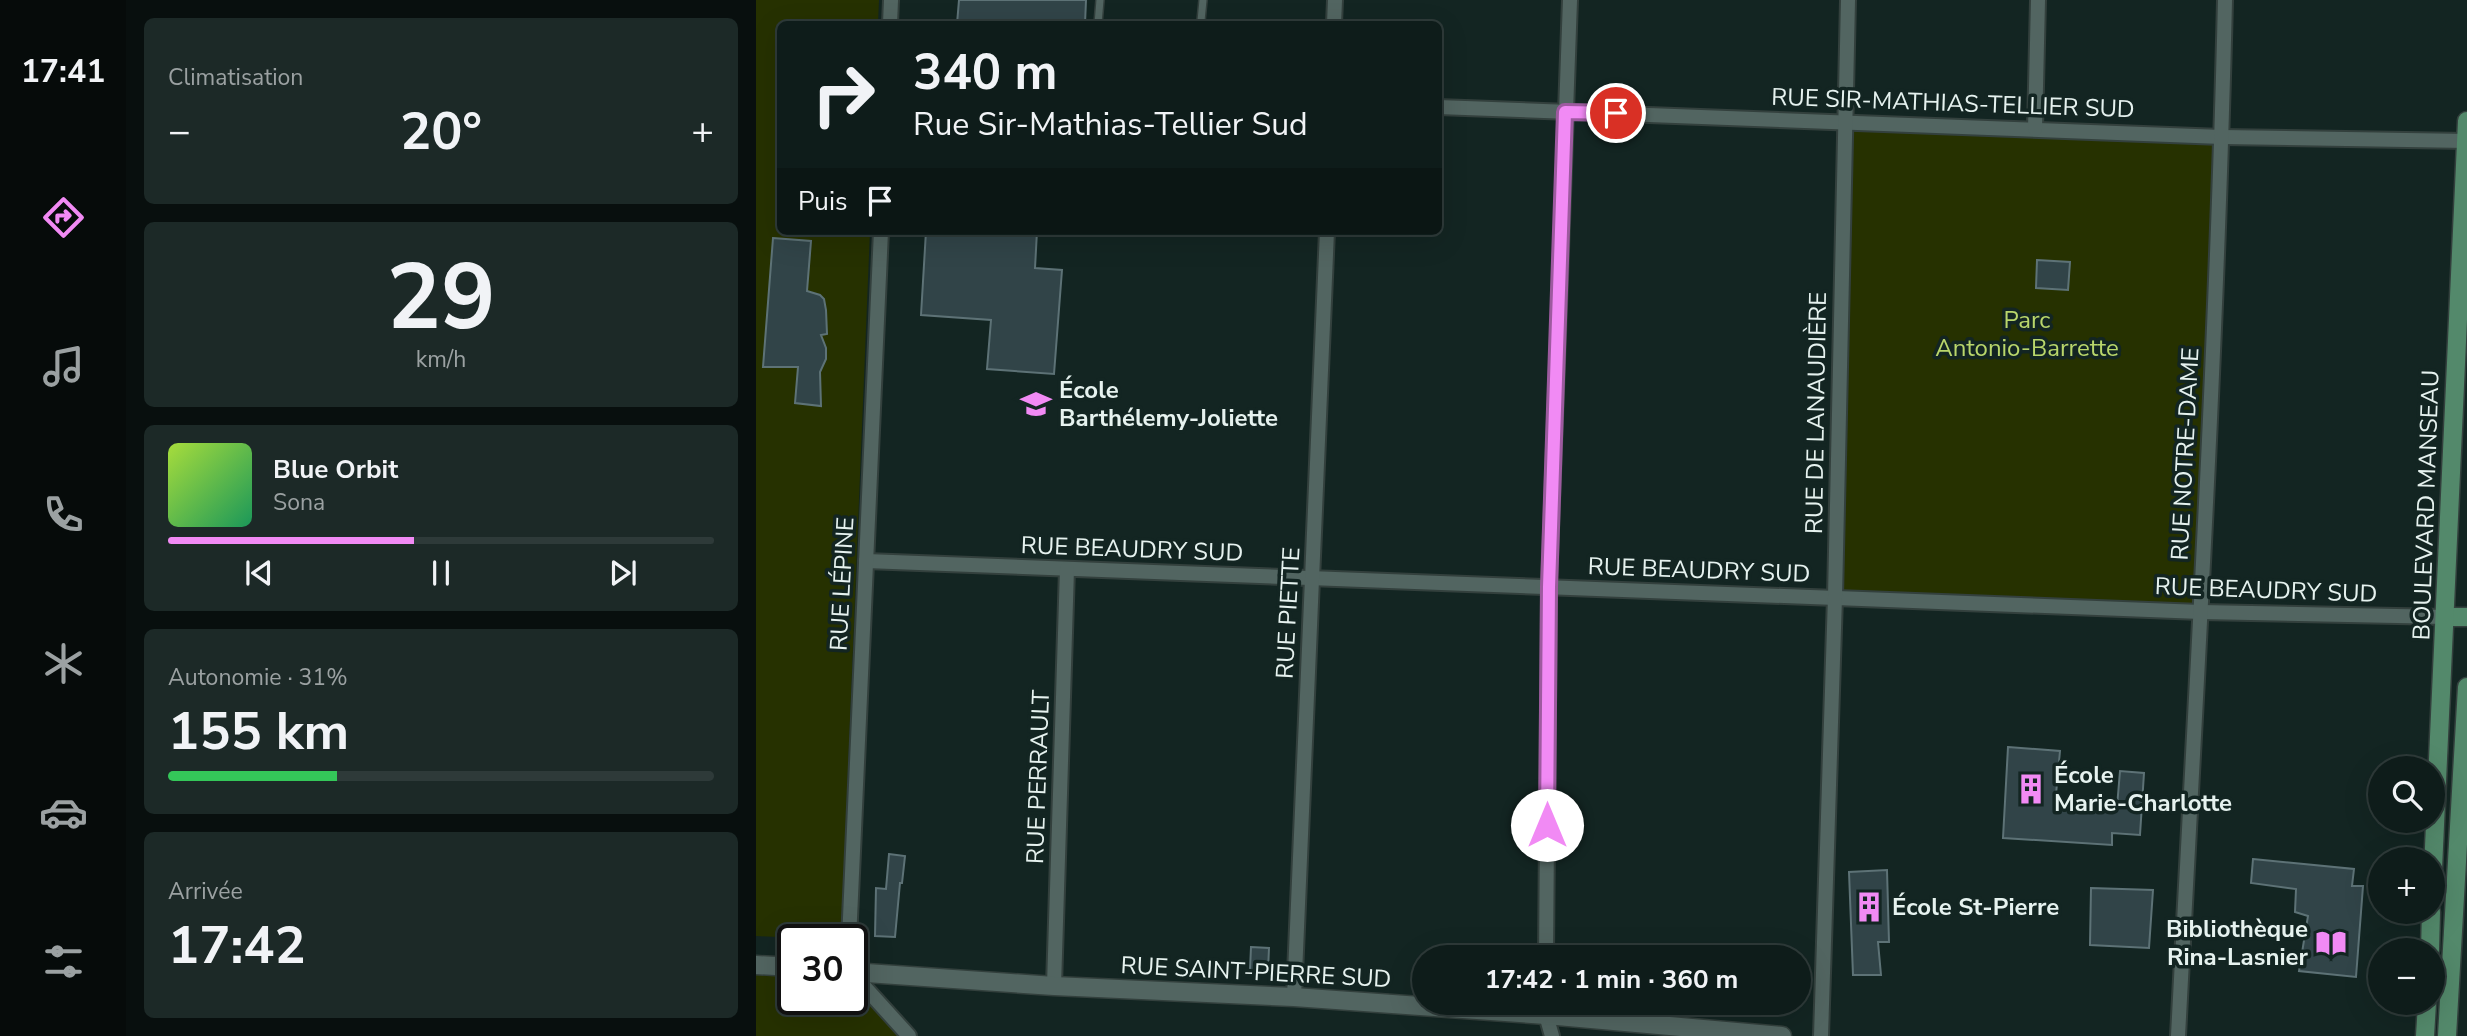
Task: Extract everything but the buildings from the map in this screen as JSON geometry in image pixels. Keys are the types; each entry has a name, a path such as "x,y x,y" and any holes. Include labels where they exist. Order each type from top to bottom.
{"main road":[{"name":"BOULEVARD MANSEAU","path":"2434,847 2467,121"},
{"path":"2446,617 2467,617"},
{"path":"2447,1036 2467,694"},
{"path":"2425,1036 2426,1015"}],"street":[{"path":"890,21 891,0"},
{"path":"1334,21 1335,0"},
{"path":"1546,945 1549,587 1570,0"},
{"name":"RUE DE LANAUDIÈRE","path":"1821,1036 1835,597 1848,0"},
{"path":"2035,129 2038,0"},
{"name":"RUE NOTRE-DAME","path":"2178,1036 2201,612 2222,136 2225,0"},
{"name":"RUE SIR-MATHIAS-TELLIER SUD","path":"1442,107 2222,136 2467,141"},
{"name":"RUE LÉPINE","path":"850,924 881,235"},
{"name":"RUE PIETTE","path":"1294,997 1327,235"},
{"name":"RUE BEAUDRY SUD","path":"866,561 2201,612 2446,617"},
{"name":"RUE PERRAULT","path":"1054,986 1067,569"},
{"path":"756,965 777,966"},
{"name":"RUE SAINT-PIERRE SUD","path":"868,973 1054,986 1412,1003"},
{"path":"868,990 909,1036"},
{"path":"1547,1015 1552,1036"},
{"name":"RUE SAINT-PIERRE SUD","path":"1598,1015 1782,1036"}],"lane":[{"path":"1098,21 1100,0"},
{"path":"1201,21 1203,0"}],"green space":[{"path":"756,0 879,0 878,21 777,21 777,235 870,235 842,924 777,924 777,937 756,936"},
{"name":"Parc Antonio-Barrette","path":"1845,121 2222,137 2201,612 1835,597"},
{"path":"756,965 777,966 777,1015 868,1015 868,991 909,1036 756,1036"}],"place":[{"name":"École Barthélemy-Joliette","path":"1036,404"},
{"name":"École Marie-Charlotte","path":"2031,789"},
{"name":"École St-Pierre","path":"1869,907"},
{"name":"Bibliothèque Rina-Lasnier","path":"2331,943"}],"route":[{"path":"1547,825 1549,587 1565,112 1616,113"}]}
